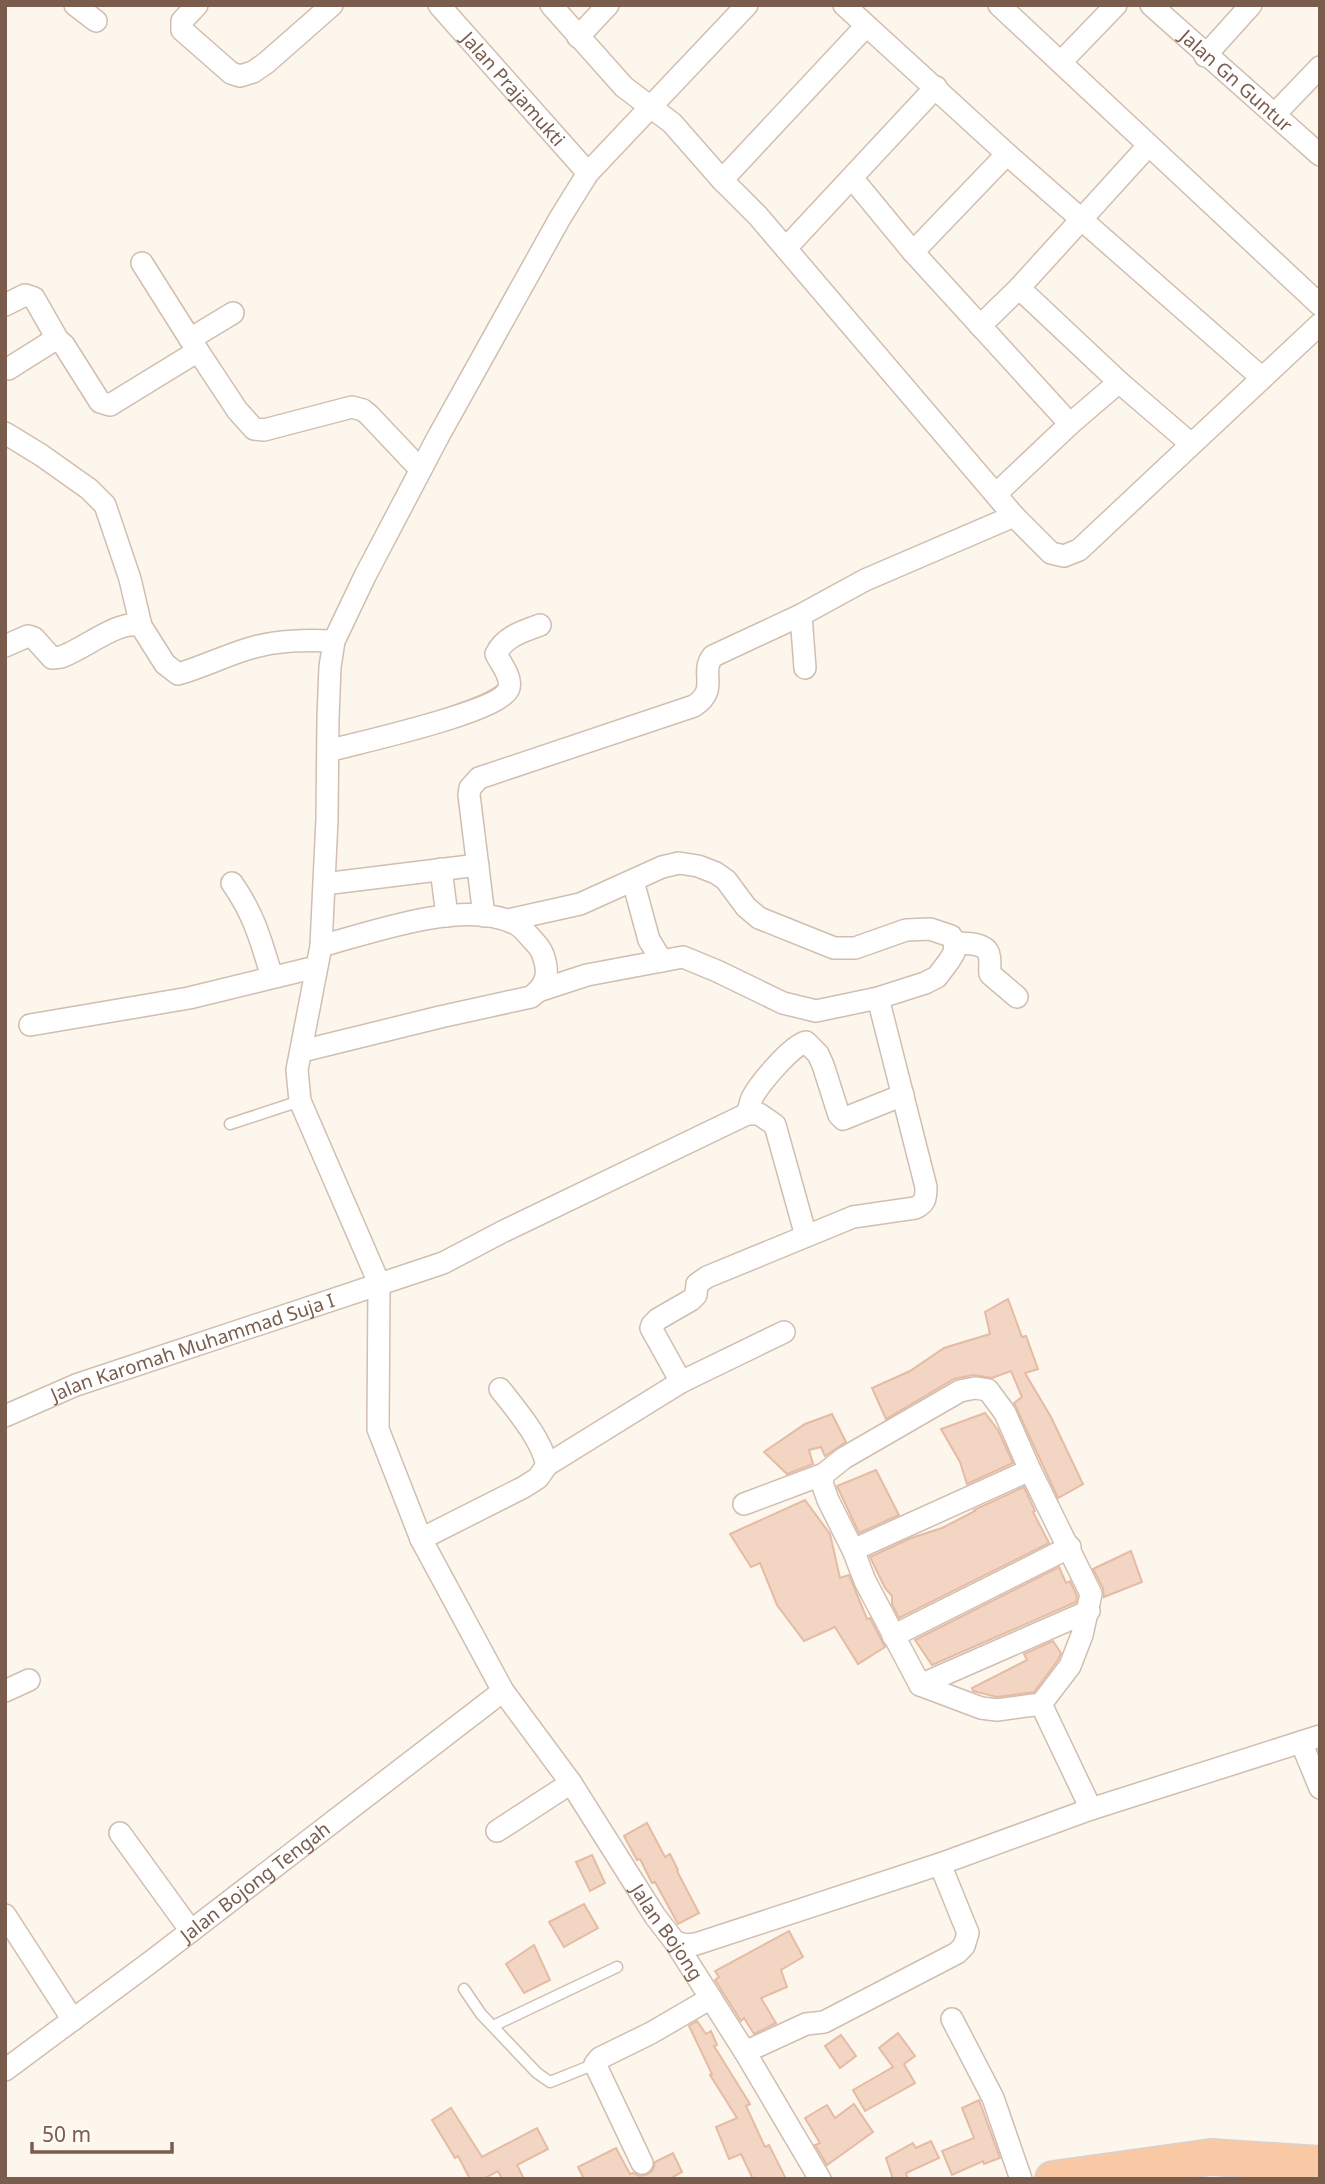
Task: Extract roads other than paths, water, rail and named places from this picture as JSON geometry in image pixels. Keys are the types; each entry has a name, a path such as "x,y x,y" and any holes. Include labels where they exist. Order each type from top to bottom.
{"highway":[{"path":"1053,2179 1211,2157 1320,2164"}],"street":[{"path":"75,5 96,21"},
{"path":"197,5 182,22 182,30 231,73 240,76 253,72 266,63 332,5"},
{"name":"Jalan Prajamukti","path":"439,5 587,173"},
{"path":"551,5 624,87 672,123 758,216 1014,516 1051,553 1064,556 1079,550 1320,324"},
{"path":"578,37 608,5"},
{"path":"379,1283 300,1101 297,1070 321,946 330,667 334,640 420,469 587,173 747,5"},
{"path":"844,5 1007,154 1262,379"},
{"path":"999,5 1320,305"},
{"path":"1062,62 1116,5"},
{"name":"Jalan Gn Guntur","path":"1151,5 1320,155"},
{"path":"1205,55 1251,5"},
{"path":"722,180 866,26"},
{"path":"1275,114 1320,67"},
{"path":"786,248 936,87"},
{"path":"980,327 1148,146"},
{"path":"913,252 1007,154"},
{"path":"852,178 913,252 1070,424"},
{"path":"142,263 237,410 254,429 264,430 352,407 369,415 420,469"},
{"path":"1019,288 1119,382 1191,444"},
{"path":"5,305 25,295 34,298 58,340 64,345 100,402 110,405 194,345 233,313"},
{"path":"8,369 58,340"},
{"path":"996,494 1119,382"},
{"path":"5,433 79,482 105,505 130,579 141,626 165,664 178,674 250,648 288,640 334,640"},
{"path":"484,916 469,795 470,788 479,778 694,706 706,696 710,685 708,666 713,656 801,615 865,580 1014,516"},
{"path":"801,615 805,668"},
{"path":"5,646 28,636 34,638 52,657 61,657 121,627 135,624 141,626"},
{"path":"328,751 465,715 497,700 505,695 509,688 509,676 496,654 498,649 515,635 540,625"},
{"path":"302,1051 531,997 541,990 587,975 683,957 783,1003 816,1011 878,998 925,983 937,977 949,961 954,953 955,943 951,936 930,929 906,930 855,948 834,948 759,918 746,907 726,880 716,873 679,863 662,867 580,904 508,920"},
{"path":"324,884 478,865"},
{"path":"441,869 447,916"},
{"path":"633,881 649,940 662,961"},
{"path":"232,883 253,918 272,977"},
{"path":"321,946 423,919 484,916 508,920 519,925 541,948 547,979 541,990"},
{"path":"955,943 979,945 986,950 989,954 990,974 1017,997"},
{"path":"30,1025 189,998 316,967"},
{"path":"681,1382 651,1328 654,1322 691,1300 696,1294 697,1284 707,1277 852,1217 921,1206 926,1198 926,1187 878,998"},
{"path":"806,1236 775,1125 759,1114 747,1114 752,1097 790,1051 798,1044 806,1042 823,1065 839,1115 843,1119 902,1095"},
{"name":"Jalan Karomah Muhammad Suja I","path":"5,1416 76,1385 443,1263 747,1114"},
{"name":"Jalan Bojong","path":"379,1283 378,1429 421,1539 503,1691 571,1783 655,1916 675,1942 745,2052 820,2179"},
{"path":"421,1539 524,1487 538,1478 547,1465 681,1382 784,1332"},
{"path":"744,1504 824,1474 844,1458 960,1391 975,1388 988,1390 1005,1413 1091,1594 1070,1666 1041,1704 997,1710 981,1708 920,1685 865,1581 828,1500 822,1483 824,1474"},
{"path":"500,1389 520,1414 545,1456 547,1465"},
{"path":"853,1550 1030,1470"},
{"path":"893,1636 1070,1548"},
{"path":"920,1685 1088,1611"},
{"path":"5,1691 29,1680"},
{"name":"Jalan Bojong Tengah","path":"5,2070 503,1691"},
{"path":"1041,1704 1091,1809"},
{"path":"675,1942 696,1944 940,1864 1091,1809 1310,1739 1320,1788"},
{"path":"497,1832 571,1783"},
{"path":"120,1833 191,1931"},
{"path":"745,2052 806,2025 824,2022 957,1953 964,1946 968,1933 940,1864"},
{"path":"5,1915 73,2020"},
{"path":"642,2163 595,2064 600,2058 651,2033 710,1998"},
{"path":"952,2019 993,2098 1021,2179"}],"lane":[{"path":"230,1124 300,1101"},
{"path":"493,2026 617,1967"},
{"path":"464,1989 481,2014 537,2073 550,2082 595,2064"}]}
